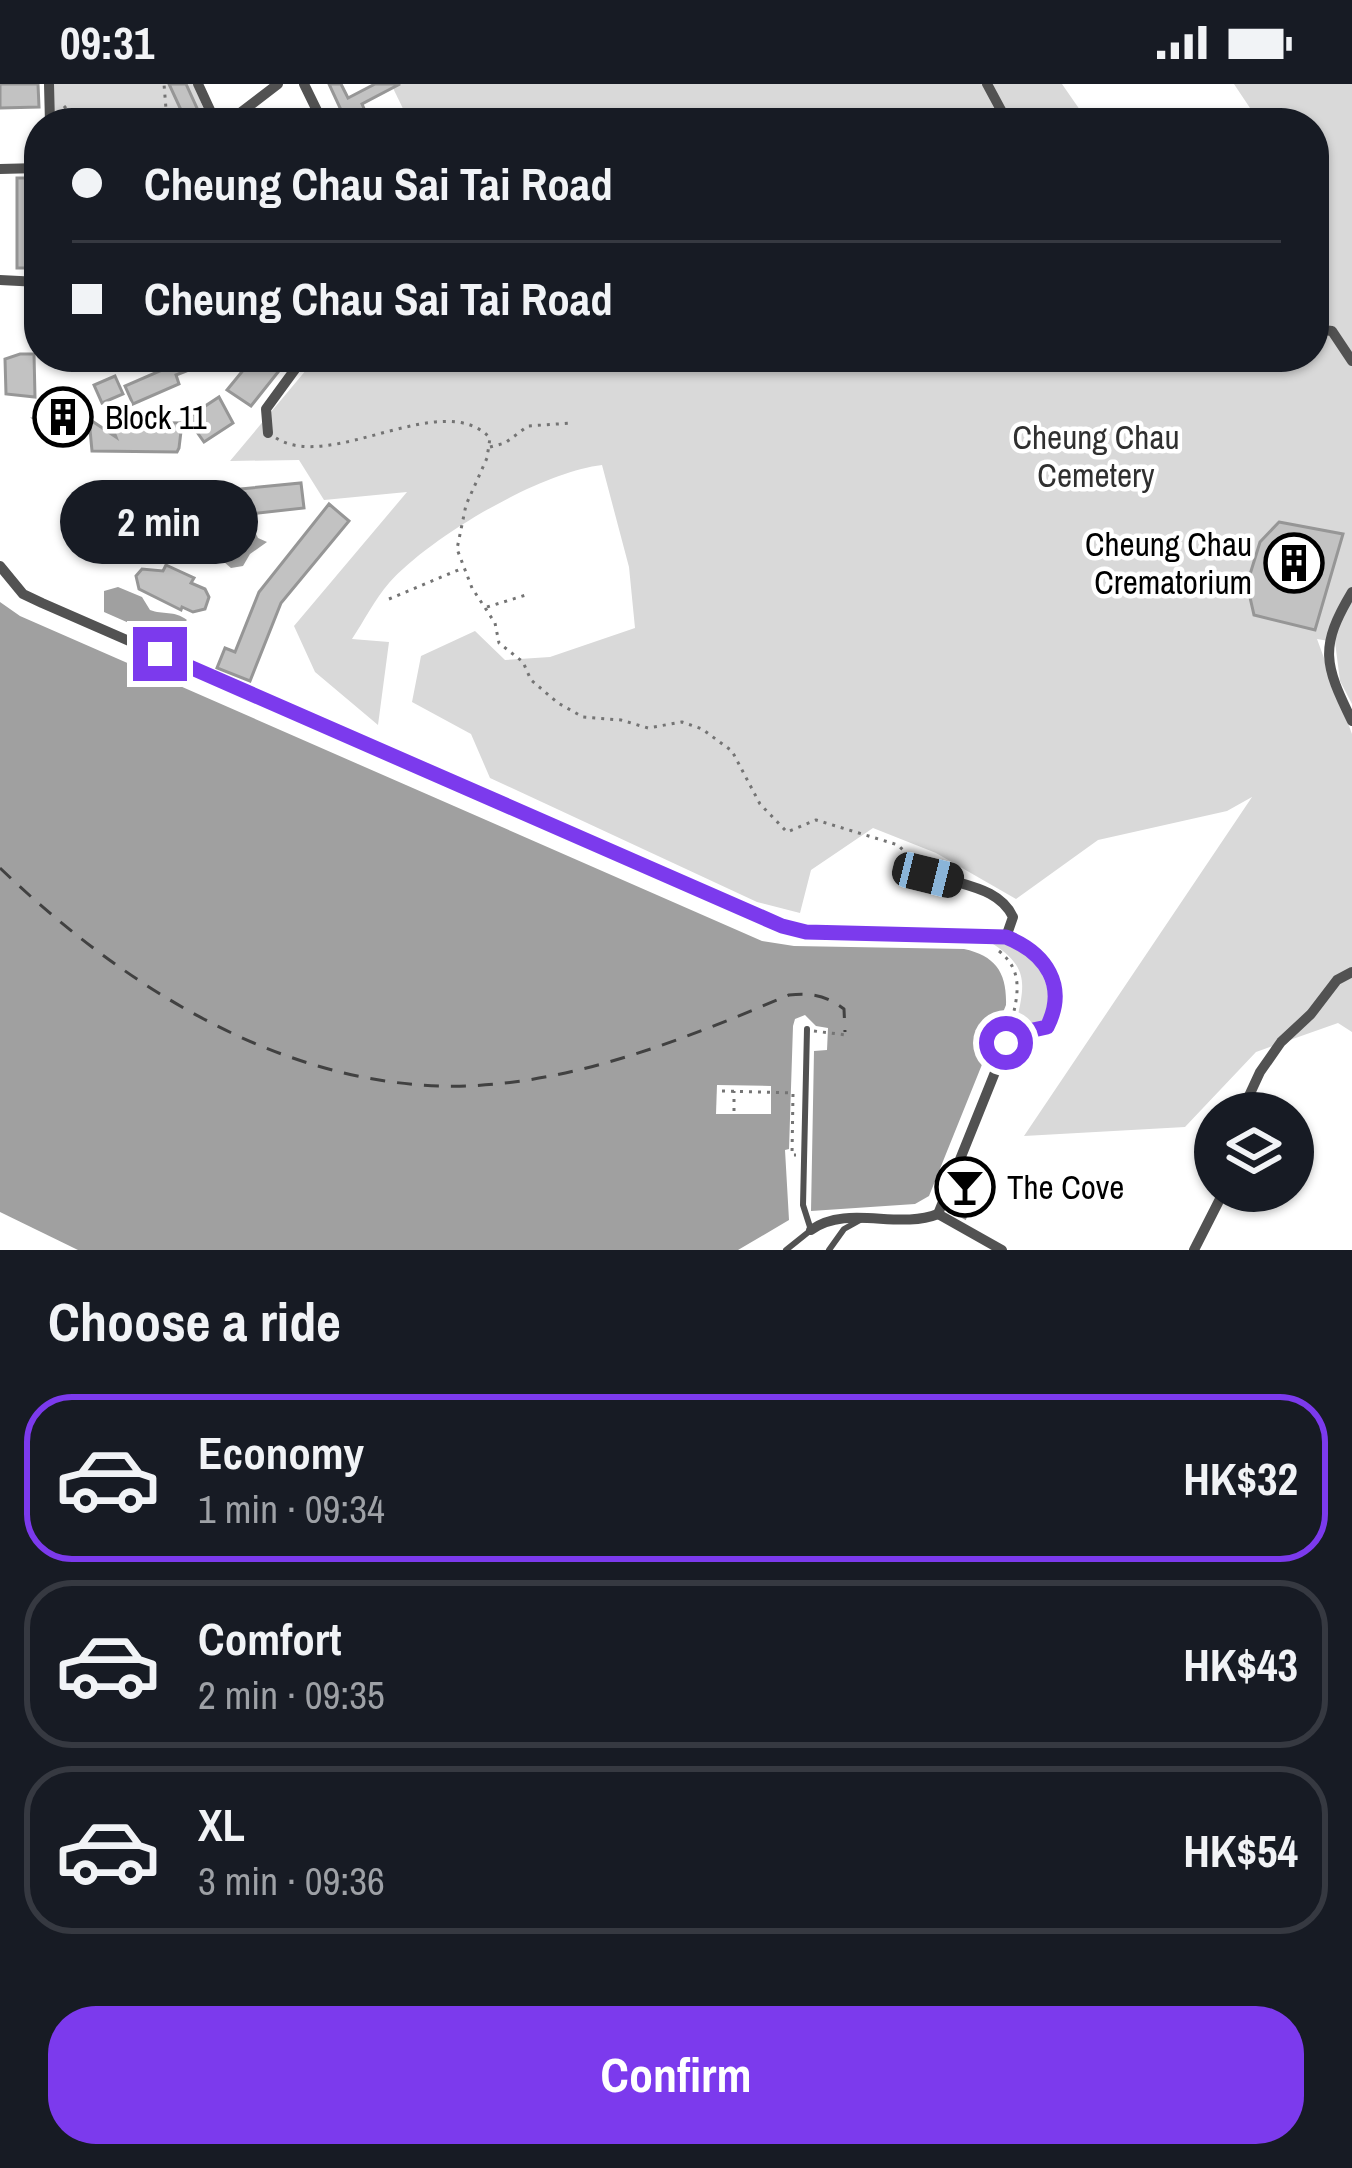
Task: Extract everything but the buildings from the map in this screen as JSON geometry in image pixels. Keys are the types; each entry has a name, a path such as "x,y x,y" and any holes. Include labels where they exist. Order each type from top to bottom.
{"street":[{"path":"246,108 278,84"},
{"path":"1329,331 1352,361"},
{"path":"268,433 266,409 293,372"},
{"path":"0,566 23,594 42,603 782,926 806,932 1006,937 1030,946 1053,979 1056,1009 1047,1027 1010,1035 938,1214"},
{"path":"1352,592 1332,626 1328,650 1352,722"},
{"path":"915,864 928,875 981,890 1005,904 1013,917 1006,937"},
{"path":"1251,1092 1281,1042 1337,980 1352,972"},
{"path":"1194,1250 1213,1212"},
{"path":"811,1230 823,1222 865,1217 918,1220 938,1214 1003,1250"}],"lane":[{"path":"786,1250 811,1230 803,1205 807,1029"},
{"path":"829,1250 844,1229 865,1217"}],"path":[{"path":"61,100 67,108"},
{"path":"268,433 286,444 337,444 409,425 458,422 479,427 490,438 466,505 457,549 495,623 500,643 523,662 531,680 558,704 583,717 648,728 682,722 703,729 732,751 760,804 787,832 816,820 898,845 915,864"},
{"path":"488,446 506,443 528,426 572,423"},
{"path":"389,599 464,568"},
{"path":"485,608 526,595"},
{"path":"977,936 1008,958 1015,972 1019,984 1010,1035"},
{"path":"807,1029 836,1036 845,1032"},
{"path":"722,1090 793,1093"},
{"path":"734,1091 734,1111"}],"green space":[{"path":"53,84 193,84 203,108 54,108"},
{"path":"391,84 1062,84 1079,108 403,108"},
{"name":"Cheung Chau Cemetery","path":"1234,84 1352,84 1352,704 1340,681 1335,642 1317,639 1352,734 1352,1032 1338,1023 1256,1052 1218,1092 1194,1092 1194,1117 1185,1127 1024,1136 1252,797 1227,811 1098,840 1016,899 936,853 873,828 811,870 800,913 757,902 490,778 471,734 412,702 421,656 475,631 505,660 550,657 635,628 629,567 602,465 549,480 488,509 431,546 389,583 352,639 389,642 378,725 315,672 294,626 407,492 324,500 299,460 230,461 304,372 1329,372 1329,108 1250,108"},
{"path":"990,942 1015,947 1040,971 1052,1007 1043,1023 1015,1029 1022,979 1013,961"}],"shaded area":[{"path":"247,525 267,542 243,566 231,568 217,556 215,546 225,529"},
{"path":"118,587 142,597 150,610 187,620 179,628 179,639 172,642 104,612 104,591"},
{"path":"0,602 20,616 762,941 794,946 964,949 992,961 1002,975 1006,1005 929,1196 915,1204 811,1211 814,1051 827,1050 828,1028 816,1026 805,1015 795,1019 793,1026 789,1149 785,1150 789,1220 738,1250 0,1250"}],"pier":[{"path":"717,1085 771,1086 771,1114 716,1114"},
{"path":"0,1212 78,1250 0,1250"}],"ferry route":[{"path":"0,868 48,912 155,991 273,1051 335,1071 400,1083 466,1086 550,1076 672,1042 789,995 818,996 837,1004 844,1009 845,1032"}],"place":[{"name":"Block 11","path":"63,417"},
{"name":"Cheung Chau Crematorium","path":"1294,563"},
{"name":"The Cove","path":"965,1187"}],"route":[{"path":"160,654 782,926 806,932 1006,937 1030,946 1053,979 1056,1009 1047,1027 1010,1035 1006,1043"}]}
